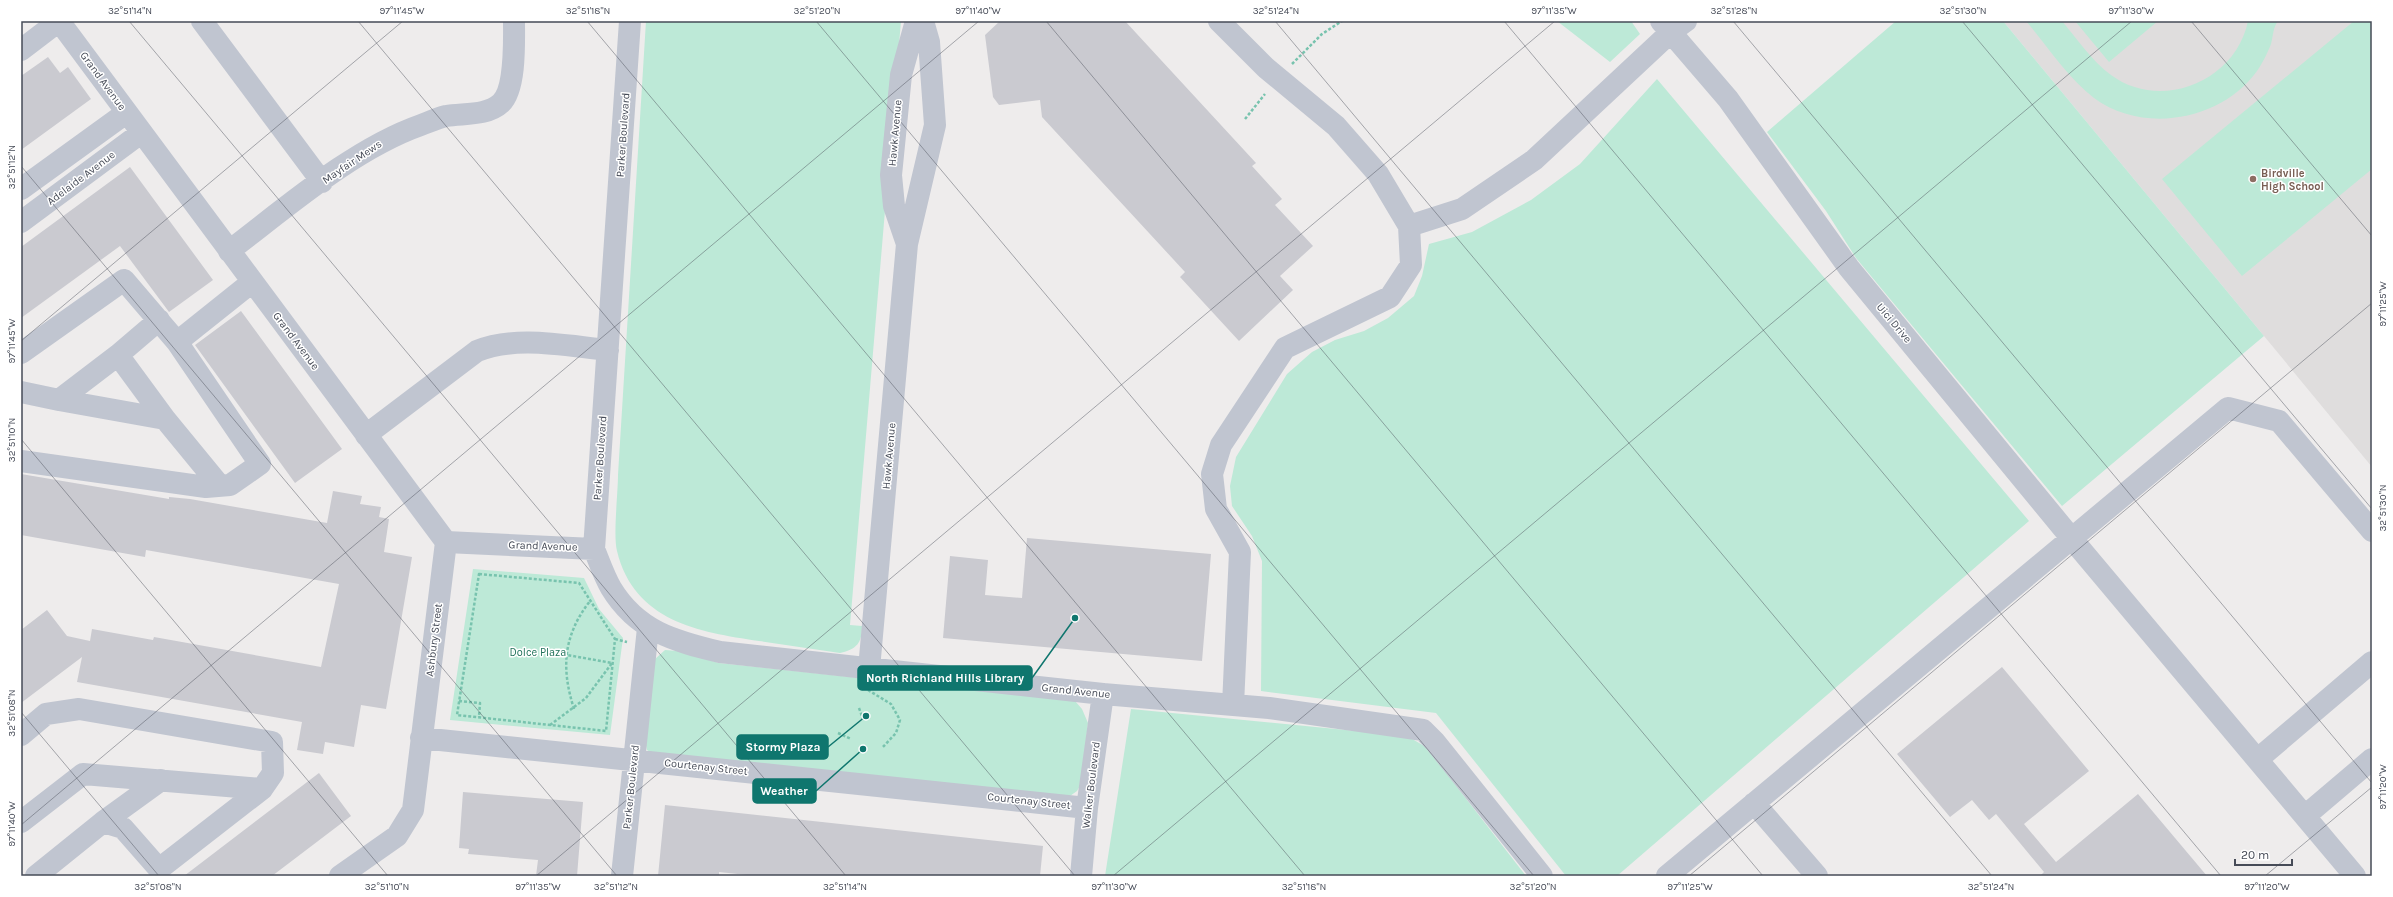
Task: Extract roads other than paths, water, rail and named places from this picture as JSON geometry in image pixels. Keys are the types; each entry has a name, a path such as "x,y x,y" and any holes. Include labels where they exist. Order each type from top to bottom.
{"street":[{"path":"21,50 59,21"},
{"name":"Grand Avenue","path":"59,21 446,542 594,548"},
{"path":"202,21 322,182"},
{"name":"Mayfair Mews","path":"229,250 362,152 397,133 444,116 490,111 501,103 508,94 514,50 514,21"},
{"name":"Parker Boulevard","path":"622,876 648,628 629,612 611,587 594,548 630,21"},
{"name":"Hawk Avenue","path":"908,244 894,206 891,175 901,75 916,21"},
{"name":"Hawk Avenue","path":"869,678 908,244 935,125 929,42 923,21"},
{"path":"1219,21 1266,68 1336,126 1378,174 1409,226 1411,265 1390,298 1285,348 1221,445 1212,474 1216,509 1240,552 1233,705"},
{"path":"1409,226 1462,209 1534,160 1673,25"},
{"name":"Uici Drive","path":"1673,25 1849,268 2072,539 2355,876"},
{"path":"21,189 126,113"},
{"name":"Adelaide Avenue","path":"21,222 141,133"},
{"path":"21,353 124,280 177,342 260,464 230,485 206,487 21,461"},
{"path":"177,342 252,282"},
{"path":"59,400 118,355 159,320"},
{"path":"366,435 477,351 488,347 501,344 535,344 608,350"},
{"path":"118,355 165,419 220,486"},
{"path":"21,392 165,419"},
{"path":"1667,876 2228,408 2279,421 2372,531"},
{"name":"Ashbury Street","path":"340,876 397,836 413,810 446,542"},
{"name":"Grand Avenue","path":"648,628 680,643 720,652 869,678 1103,694 1269,708 1423,730 1435,742 1542,876"},
{"path":"2258,759 2372,662"},
{"name":"Walker Boulevard","path":"1081,876 1087,808 1103,694"},
{"path":"21,735 46,714 80,709 272,742 273,773 262,789 159,870 123,828 103,822"},
{"name":"Courtenay Street","path":"421,738 634,759 1087,808"},
{"path":"2305,816 2372,759"},
{"path":"21,822 83,774 262,789"},
{"path":"36,876 103,822 161,780"},
{"path":"1754,803 1817,876"}],"place":[{"name":"Birdville High School","path":"2253,179"},
{"name":"North Richland Hills Library","path":"1075,618"},
{"name":"Stormy Plaza","path":"866,716"},
{"name":"Weather","path":"863,749"}],"park label":[{"name":"Dolce Plaza","path":"538,652"}]}
